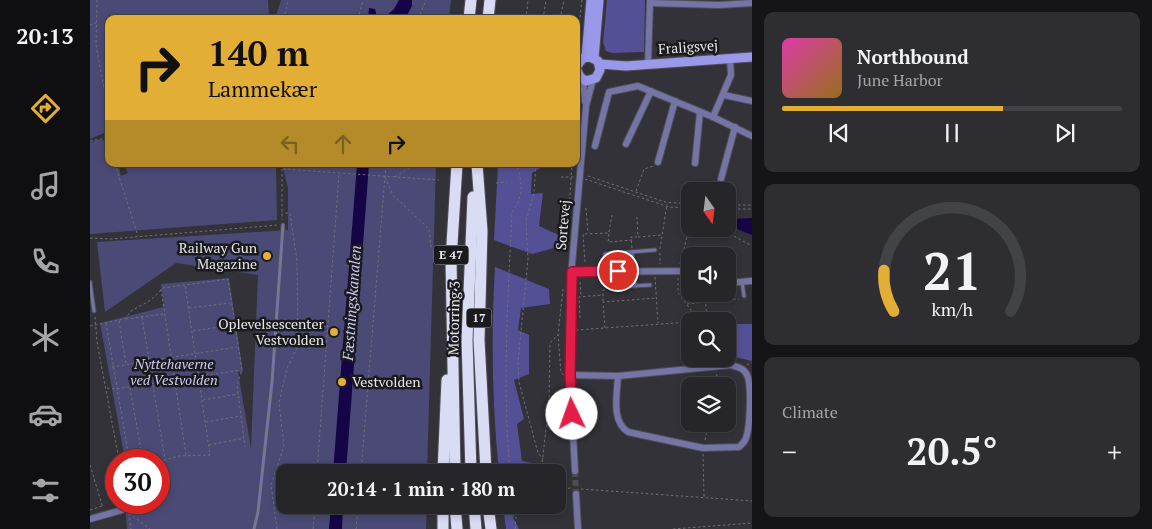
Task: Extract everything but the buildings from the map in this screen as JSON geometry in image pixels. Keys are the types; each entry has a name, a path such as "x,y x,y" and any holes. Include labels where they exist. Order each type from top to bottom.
{"highway":[{"path":"469,15 471,0"},
{"path":"488,15 490,0"},
{"name":"Motorring 3","path":"451,346 451,260 457,167"},
{"name":"Motorring 3","path":"472,464 467,340 476,167"},
{"name":"17","path":"476,167 482,231 479,340 486,464"},
{"path":"451,346 455,464"},
{"name":"E 47","path":"443,464 444,399 451,346"},
{"path":"442,529 443,514"},
{"path":"456,514 457,529"},
{"path":"475,514 476,529"},
{"path":"489,514 491,529"}],"street":[{"path":"591,0 594,66"},
{"path":"594,66 599,0"},
{"path":"648,64 650,2 719,5 752,3"},
{"name":"Fraligsvej","path":"583,80 594,66 626,66 752,57"},
{"path":"713,117 731,75 730,58"},
{"path":"580,60 594,66"},
{"name":"Sortevej","path":"580,167 586,106 594,66"},
{"path":"580,76 583,80"},
{"name":"Sortevej","path":"583,80 586,106"},
{"path":"595,146 609,92 638,86 713,117 752,136"},
{"path":"626,144 651,91"},
{"path":"724,95 752,100"},
{"path":"658,162 675,101"},
{"path":"695,163 700,112"},
{"path":"721,179 735,128"},
{"name":"Sortevej","path":"575,470 570,375 570,330 572,272 580,167"},
{"path":"572,272 681,271"},
{"path":"736,282 751,281"},
{"path":"618,376 617,419 619,426 628,432 703,448 739,447 745,440 748,430 750,386 748,376 742,368 736,366"},
{"path":"570,375 618,376 709,367"},
{"path":"576,494 578,529"},
{"path":"90,519 108,514"}],"lane":[{"path":"254,529 258,512 272,382 282,225"},
{"path":"605,254 655,250"},
{"path":"632,252 635,286"},
{"path":"90,282 94,311"},
{"path":"742,282 744,296"},
{"path":"609,287 650,285"}],"path":[{"path":"97,0 96,45 105,93"},
{"path":"285,15 288,0"},
{"path":"359,15 363,0"},
{"path":"420,15 426,0"},
{"path":"526,15 528,0"},
{"path":"544,15 546,0"},
{"path":"561,15 564,0"},
{"path":"580,17 582,0"},
{"path":"90,25 97,23"},
{"path":"90,141 105,138"},
{"path":"636,191 644,169 658,162"},
{"path":"116,167 138,236"},
{"path":"362,464 386,167"},
{"path":"394,177 410,167"},
{"path":"509,464 505,363 512,212 522,196 522,184 518,167"},
{"path":"90,238 282,225 282,169 439,180"},
{"path":"535,169 534,193 526,220 528,259 520,324 518,362 519,382 538,454 543,460"},
{"path":"318,464 339,174"},
{"path":"572,175 667,207 681,208"},
{"path":"384,177 393,195 429,229 431,246"},
{"path":"561,177 600,179 667,203 681,204"},
{"path":"496,183 507,182"},
{"path":"658,324 656,298 657,270 667,203"},
{"path":"736,205 752,205"},
{"path":"586,208 588,233"},
{"path":"736,209 752,210"},
{"path":"277,529 271,485 284,446 279,403 287,368 298,346 297,261 290,213 282,214"},
{"path":"612,215 608,242 632,240"},
{"path":"637,217 638,237"},
{"path":"585,262 583,234 609,233"},
{"path":"632,252 631,237 662,235"},
{"path":"736,237 752,246"},
{"path":"125,319 131,311 151,300 161,289 185,284 228,280 242,370 237,384 245,447"},
{"path":"580,282 580,318"},
{"path":"170,459 178,456 210,455 185,284"},
{"path":"605,328 603,290 609,290 609,287"},
{"path":"161,289 186,456"},
{"path":"581,296 603,295"},
{"path":"603,302 656,298"},
{"path":"188,308 231,303"},
{"path":"94,311 105,388 118,449"},
{"path":"90,326 165,314"},
{"path":"142,317 148,360"},
{"path":"119,320 126,364"},
{"path":"106,323 127,449"},
{"path":"570,330 681,323"},
{"path":"192,331 234,325"},
{"path":"542,464 549,402 550,343 558,335 561,373 563,375 570,375"},
{"path":"112,367 238,347"},
{"path":"105,388 116,389 242,370"},
{"path":"152,384 163,449"},
{"path":"130,387 142,449"},
{"path":"202,400 238,394"},
{"path":"205,422 241,416"},
{"path":"704,497 703,448 706,432"},
{"path":"208,445 244,438"},
{"path":"90,466 105,515"},
{"path":"566,489 752,501"},
{"path":"90,510 102,506"},
{"path":"129,514 131,529"},
{"path":"130,514 150,529"},
{"path":"313,529 314,514"},
{"path":"356,529 357,514"},
{"path":"514,529 517,514"},
{"path":"673,529 752,522"}],"green space":[{"path":"90,0 268,0 269,15 105,15 105,133 90,139"},
{"path":"281,0 451,0 449,15 276,15"},
{"path":"105,140 105,167 119,167 121,176 128,173 125,167 276,167 277,220 90,234 90,142"},
{"name":"Vestvolden","path":"283,167 436,167 427,464 276,464 276,514 427,514 426,529 127,529 126,514 170,514 170,449 123,449 100,323 164,307 161,284 229,278 243,372 238,372 251,448 258,275 176,263 105,312 97,242 288,230 288,188"}],"shaded area":[{"path":"607,0 645,0 644,52 612,53 606,51 603,42"},
{"path":"498,167 542,167 532,173 531,194 543,193 539,226 565,238 565,245 532,254 494,240"},
{"path":"495,267 549,289 550,304 521,308 518,330 529,335 529,374 514,380 524,419 517,424 522,461 536,464 498,464 493,369"},
{"path":"736,324 752,324 752,361 736,357"},
{"path":"504,514 515,514 513,518 519,529 506,529"}],"water":[{"path":"399,0 412,0 412,6 407,15 387,15 394,9"},
{"path":"369,8 375,9 376,15 368,15"},
{"name":"Fæstningskanalen","path":"357,167 369,167 347,464 334,464"},
{"path":"752,218 752,235 736,228 736,219"},
{"path":"330,514 343,514 342,529 329,529"}],"tunnel":[{"path":"575,471 576,494"}],"place":[{"name":"Railway Gun Magazine","path":"267,256"},
{"name":"Oplevelsescenter Vestvolden","path":"334,332"},
{"name":"Vestvolden","path":"342,382"}],"route":[{"path":"572,414 570,375 570,287 572,272 618,271"}],"park label":[{"name":"Nyttehaverne ved Vestvolden","path":"174,372"}]}
